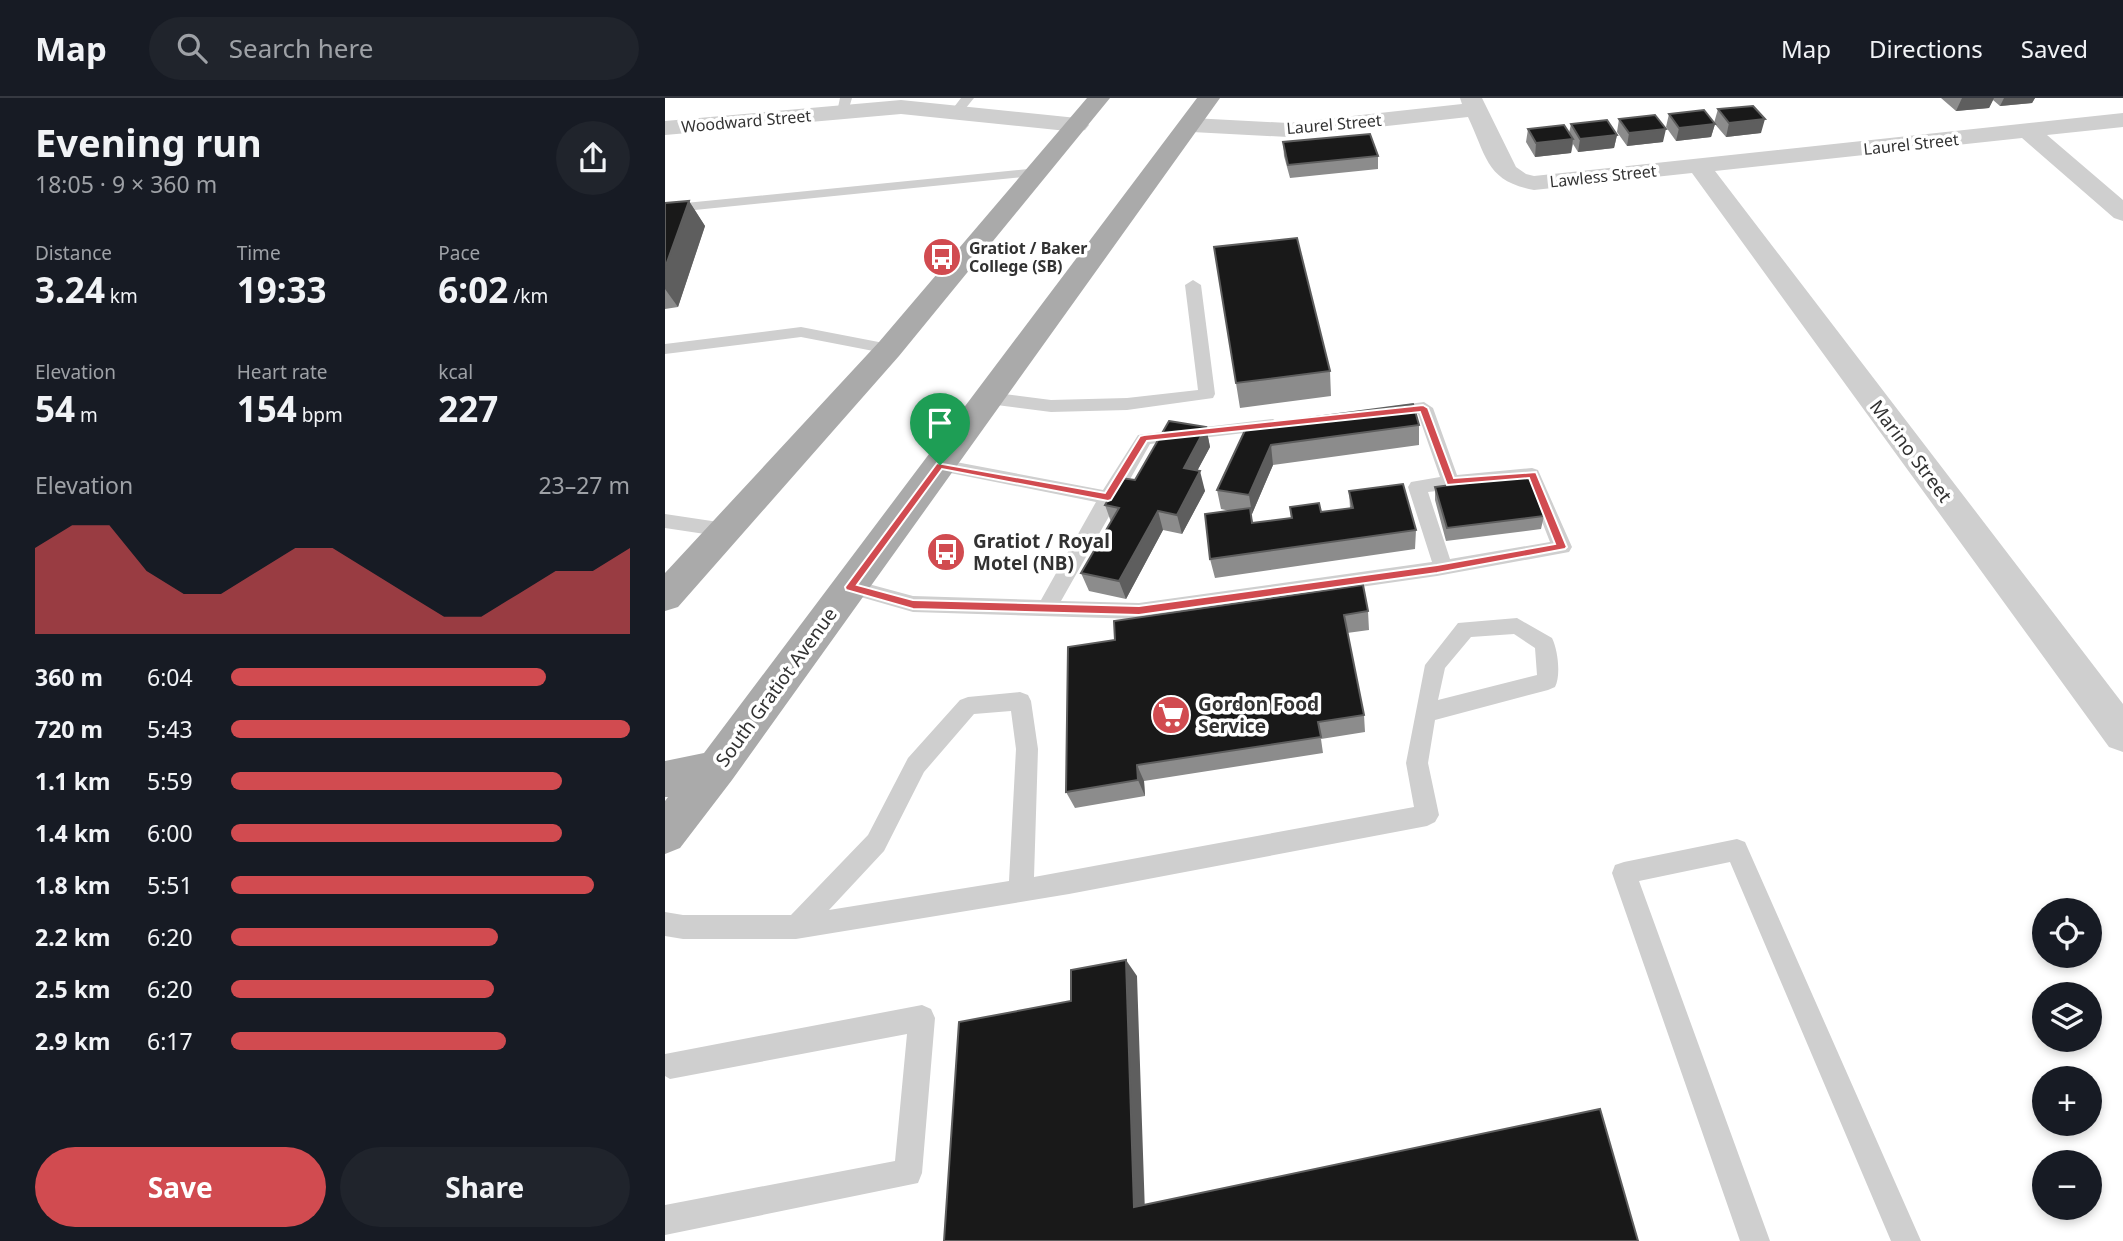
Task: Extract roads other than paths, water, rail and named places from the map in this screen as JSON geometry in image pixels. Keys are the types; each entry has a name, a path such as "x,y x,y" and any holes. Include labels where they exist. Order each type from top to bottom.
{"main road":[{"path":"665,597 889,349 1099,98"},
{"name":"South Gratiot Avenue","path":"665,834 1200,111"},
{"path":"665,779 675,779 717,767"}],"street":[{"name":"Woodward Street","path":"665,128 844,105 901,107 963,104 1077,125"},
{"name":"Laurel Street","path":"1200,111 1288,130 1474,104"},
{"name":"Lawless Street","path":"1474,104 1506,171 1518,180 1555,182 1699,166"},
{"name":"Laurel Street","path":"1699,166 2123,120"},
{"path":"2028,131 2123,213"},
{"name":"Marino Street","path":"1699,166 2123,735"}],"lane":[{"path":"665,209 1038,172"},
{"path":"989,398 1064,405 1127,404 1206,394 1193,285"},
{"path":"665,349 801,332 889,349"},
{"path":"1370,414 1423,408 1451,482"},
{"path":"1047,608 1144,439 1290,423"},
{"path":"940,465 1108,498"},
{"path":"850,587 913,604 1139,611 1443,568 1562,547 1532,474 1417,487 1443,568"},
{"path":"665,521 725,530"},
{"path":"665,924 683,927 796,927 1021,890 1427,816 1417,763 1425,713 1435,665 1465,629 1517,626 1545,644 1548,681 1425,713"},
{"path":"796,927 876,843 916,765 968,706 1020,701 1027,749 1021,890"},
{"path":"1755,1241 1624,873 1737,850 1906,1241"},
{"path":"665,1220 908,1173 922,1018 670,1065"}],"place":[{"name":"Gratiot / Baker College (SB)","path":"942,257"},
{"name":"Gratiot / Royal Motel (NB)","path":"946,552"},
{"name":"Gordon Food Service","path":"1171,715"}]}
